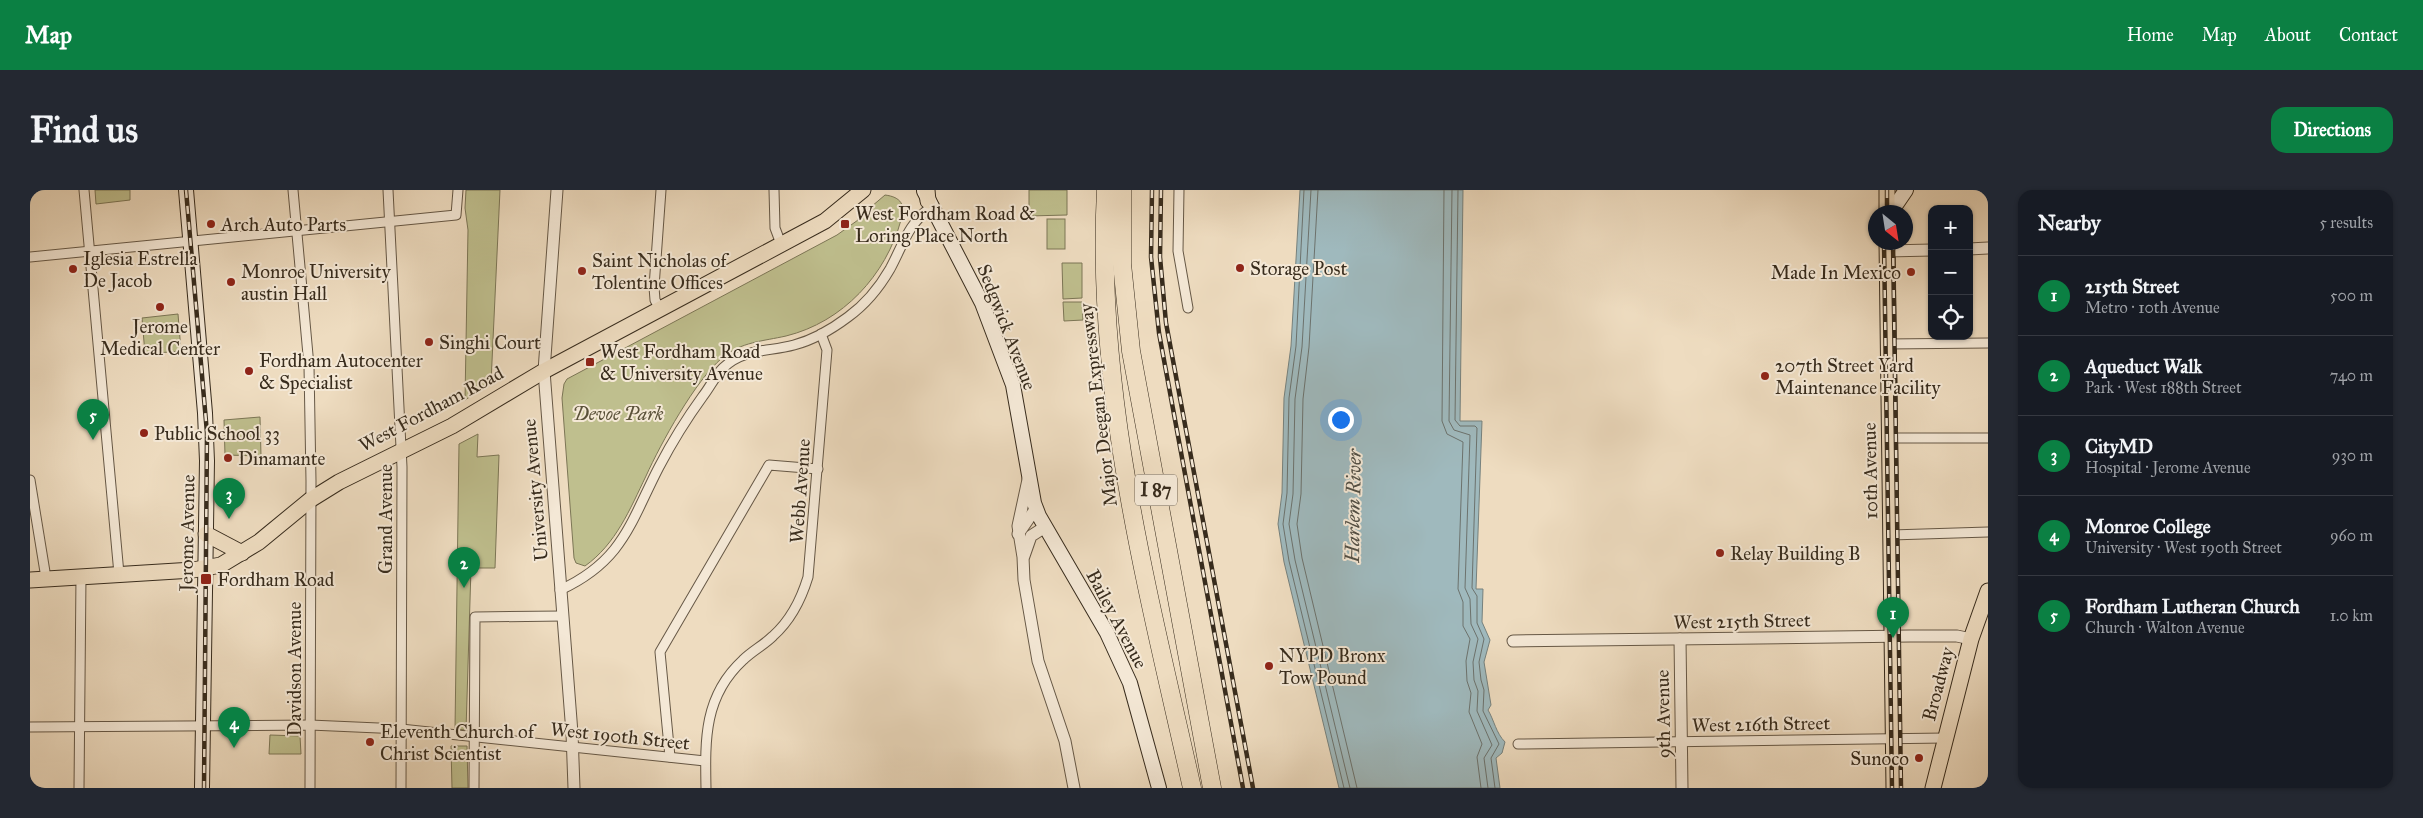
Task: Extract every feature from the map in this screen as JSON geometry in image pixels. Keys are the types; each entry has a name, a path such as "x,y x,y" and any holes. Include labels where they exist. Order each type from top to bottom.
{"highway":[{"name":"Major Deegan Expressway","path":"1106,190 1106,299 1120,444 1141,559 1192,788"},
{"name":"Major Deegan Expressway","path":"1122,190 1122,264 1130,351 1212,788"}],"main road":[{"name":"Jerome Avenue","path":"186,190 205,413 206,569 202,788"},
{"name":"West Fordham Road","path":"30,580 206,569 221,565 267,536 310,500 339,482 452,426 544,371 831,217 863,190"},
{"name":"Sedgwick Avenue","path":"912,190 927,197 982,303 1013,385 1035,506"},
{"path":"1887,190 1887,205"},
{"path":"1896,205 1906,190"},
{"name":"10th Avenue","path":"1887,250 1894,788"},
{"name":"Bailey Avenue","path":"1035,506 1045,527 1107,633 1130,683 1159,788"},
{"path":"206,534 242,553"},
{"name":"Broadway","path":"1932,788 1971,639 1988,592"}],"street":[{"path":"84,190 119,574"},
{"name":"Davidson Avenue","path":"293,190 309,366 310,788"},
{"name":"Grand Avenue","path":"388,190 401,450 401,788"},
{"path":"30,257 456,214 458,190"},
{"name":"University Avenue","path":"556,190 544,371 573,747 574,788"},
{"path":"660,309 655,300 654,287 661,190"},
{"path":"774,190 774,228 781,244"},
{"path":"1179,190 1178,251 1188,308"},
{"path":"560,590 592,571 620,544 636,518 674,440 724,367 746,354 796,344 821,334 848,317 869,300 889,270 927,197"},
{"path":"1973,249 1988,248"},
{"path":"1913,249 1928,250"},
{"name":"Webb Avenue","path":"706,788 706,729 721,687 741,661 783,626 803,592 811,562 826,350 821,334"},
{"path":"1887,344 1988,343"},
{"path":"1889,438 1988,438"},
{"path":"670,757 660,652 769,465 818,469"},
{"name":"Sedgwick Avenue","path":"1029,474 1018,526 1023,557 1024,580 1038,661 1065,741 1074,788"},
{"path":"30,480 46,578"},
{"path":"1018,534 1035,506"},
{"name":"Sedgwick Avenue","path":"1023,557 1031,536 1045,527"},
{"path":"1891,535 1988,532"},
{"path":"79,788 81,576"},
{"path":"474,788 475,617 563,616"},
{"name":"West 215th Street","path":"1513,641 1892,636 1957,636 1971,639"},
{"name":"9th Avenue","path":"1680,640 1682,788"},
{"name":"West 190th Street","path":"30,727 310,725 401,729 705,761"},
{"name":"West 216th Street","path":"1518,744 1945,738"}],"green space":[{"path":"95,190 130,190 130,200 96,204"},
{"path":"466,190 500,190 491,383 465,400 468,230 465,208"},
{"path":"1029,190 1067,190 1067,215 1029,216"},
{"name":"Devoe Park","path":"885,195 898,200 903,210 894,240 885,259 873,277 843,308 826,320 786,336 744,345 722,358 701,382 680,413 660,447 628,513 614,537 585,566 576,563 574,558 562,398 564,384 567,379 837,235 858,220"},
{"path":"1047,219 1065,219 1065,249 1047,249"},
{"path":"1062,263 1082,263 1082,298 1063,299"},
{"path":"1063,302 1082,302 1083,320 1064,321"},
{"path":"178,314 181,351 145,354 142,318"},
{"path":"260,417 261,456 225,455 224,420"},
{"path":"478,434 477,457 499,455 495,568 471,568 466,730 455,729 459,444"},
{"path":"270,735 300,736 301,754 269,754"},
{"path":"451,746 467,746 468,788 452,788"}],"water":[{"name":"Harlem River","path":"1300,190 1463,190 1460,421 1482,421 1476,589 1483,589 1482,622 1490,640 1484,662 1491,705 1488,710 1499,735 1505,742 1502,753 1496,758 1500,788 1339,788 1284,562 1278,524 1282,493 1284,398 1291,346"}],"railway":[{"path":"186,190 207,433 204,788"},
{"path":"1152,190 1151,257 1159,333 1243,788"},
{"path":"1161,190 1160,257 1166,323 1253,788"},
{"path":"1887,190 1887,205"},
{"path":"1884,250 1892,788"},
{"path":"1893,250 1901,788"}],"place":[{"name":"Arch Auto Parts","path":"211,224"},
{"name":"West Fordham Road & Loring Place North","path":"845,224"},
{"name":"Storage Post","path":"1240,268"},
{"name":"Iglesia Estrella De Jacob","path":"73,269"},
{"name":"Saint Nicholas of Tolentine Offices","path":"582,271"},
{"name":"Made In Mexico","path":"1911,272"},
{"name":"Monroe University austin Hall","path":"231,282"},
{"name":"Jerome Medical Center","path":"160,307"},
{"name":"Singhi Court","path":"429,342"},
{"name":"West Fordham Road & University Avenue","path":"590,362"},
{"name":"Fordham Autocenter & Specialist","path":"249,371"},
{"name":"207th Street Yard Maintenance Facility","path":"1765,376"},
{"name":"Public School 33","path":"144,433"},
{"name":"Fordham Lutheran Church","path":"93,440"},
{"name":"Dinamante","path":"228,458"},
{"name":"CityMD","path":"229,519"},
{"name":"Relay Building B","path":"1720,553"},
{"name":"Fordham Road","path":"206,579"},
{"name":"Aqueduct Walk","path":"464,588"},
{"name":"215th Street","path":"1893,638"},
{"name":"NYPD Bronx Tow Pound","path":"1269,666"},
{"name":"Eleventh Church of Christ Scientist","path":"370,742"},
{"name":"Monroe College","path":"234,748"},
{"name":"Sunoco","path":"1919,758"}]}
